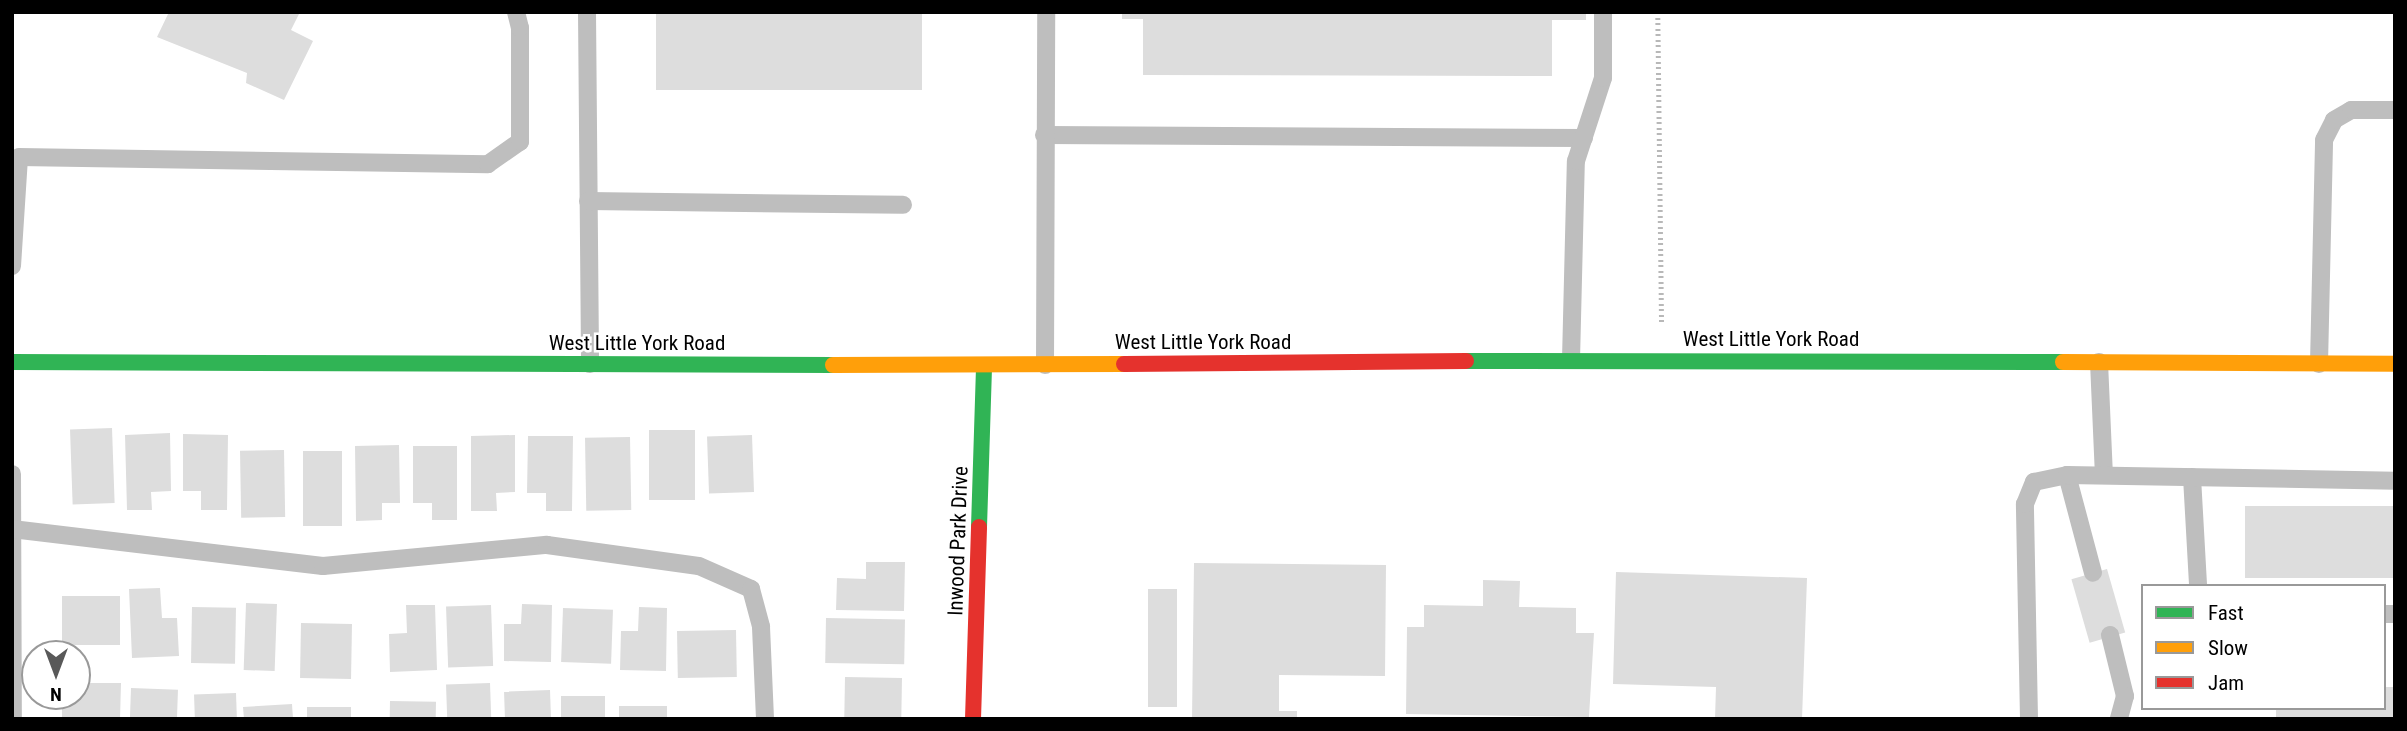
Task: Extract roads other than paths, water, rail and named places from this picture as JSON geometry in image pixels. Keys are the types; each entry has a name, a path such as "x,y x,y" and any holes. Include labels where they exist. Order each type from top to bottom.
{"street":[{"name":"West Little York Road","path":"12,362 1045,365 1663,359 2395,364"},
{"name":"Inwood Park Drive","path":"973,719 984,365"}],"lane":[{"path":"12,266 16,157 488,164 520,142 520,28 516,12"},
{"path":"587,12 590,364"},
{"path":"1045,365 1046,12"},
{"path":"1571,360 1576,161 1603,78 1603,12"},
{"path":"2319,364 2325,140 2334,120 2351,110 2395,110"},
{"path":"1044,135 1584,138"},
{"path":"588,201 903,205"},
{"path":"2098,362 2104,475"},
{"path":"12,474 13,719"},
{"path":"2067,474 2093,573"},
{"path":"2029,719 2025,504 2034,482 2067,474 2395,481"},
{"path":"2192,477 2198,584"},
{"path":"14,528 323,566 547,545 699,566 751,589 761,628 765,719"},
{"path":"2110,635 2125,696 2119,719"}]}
